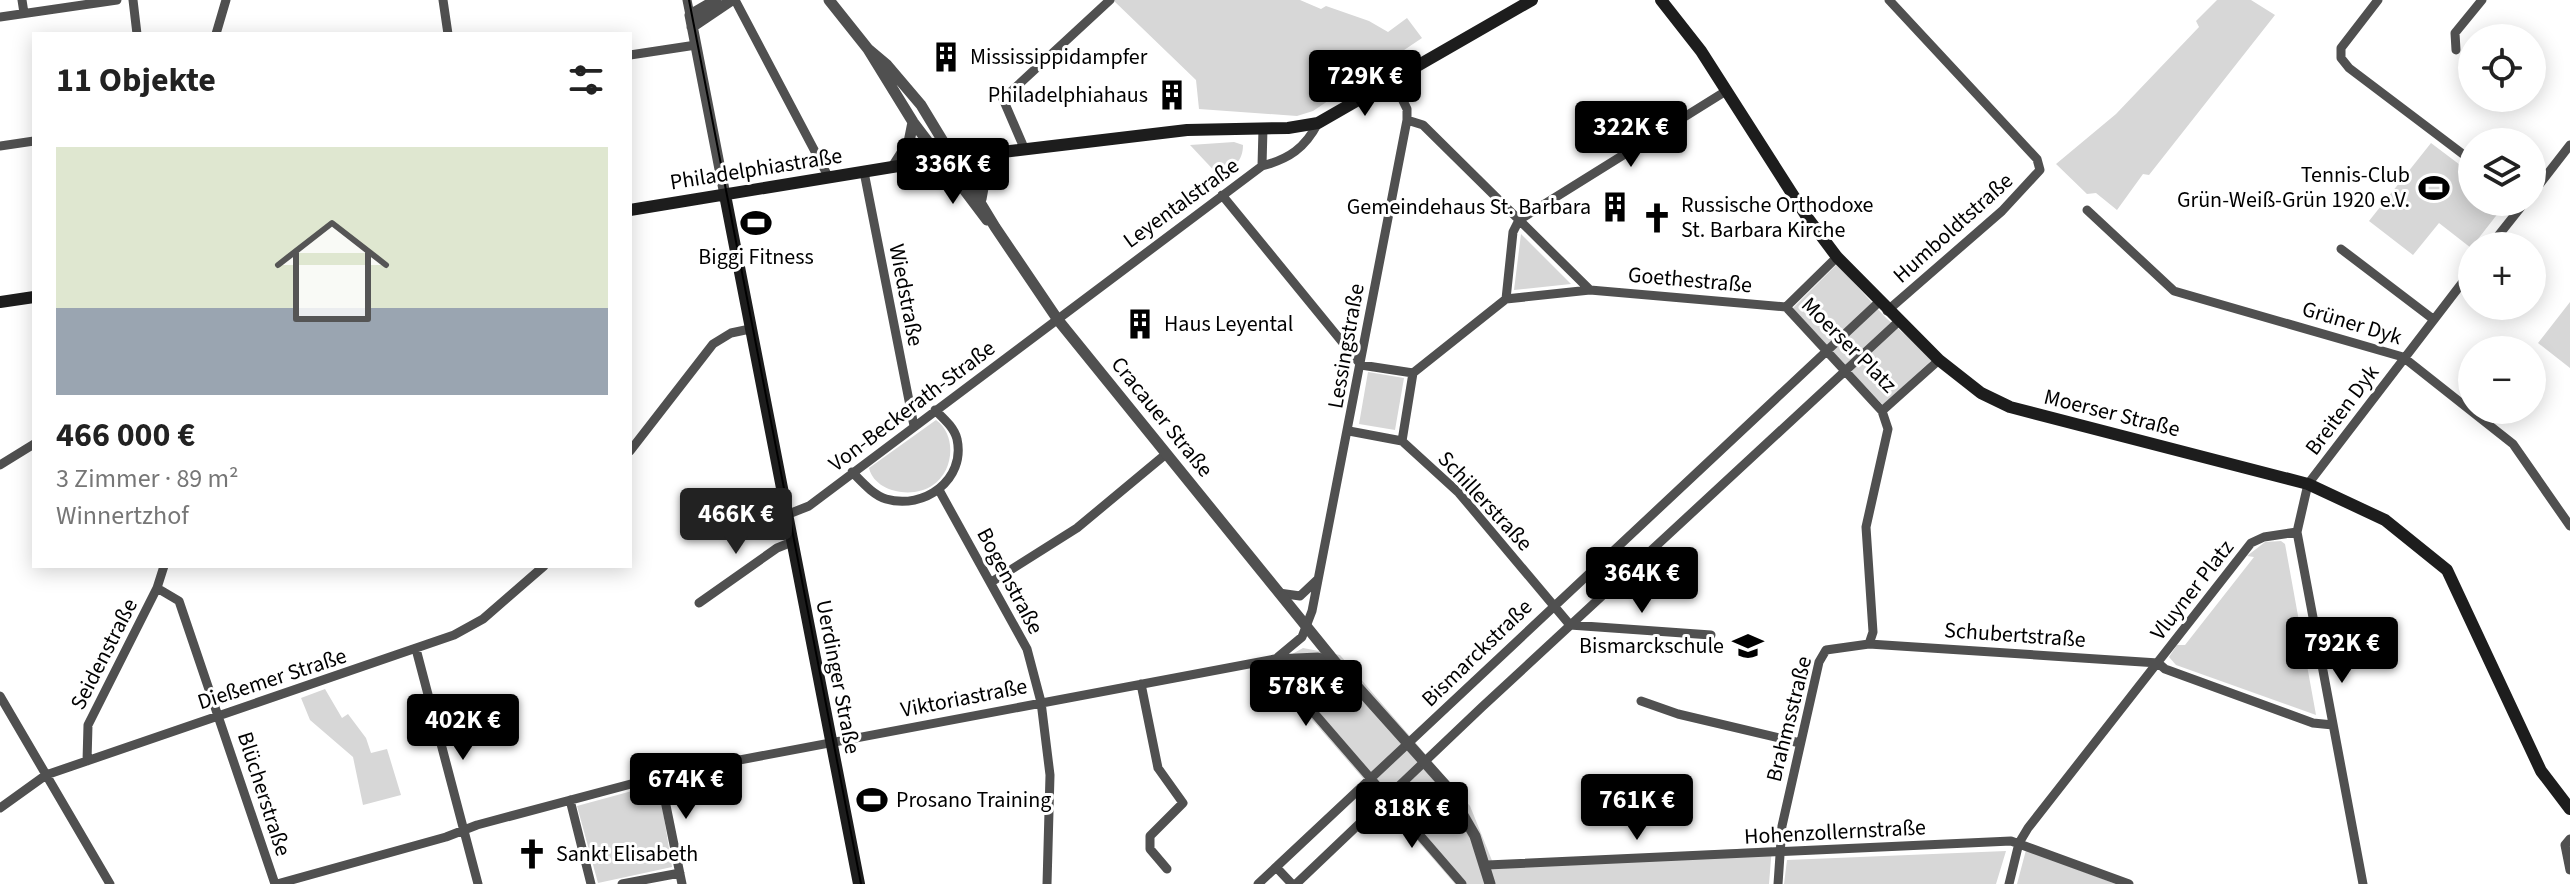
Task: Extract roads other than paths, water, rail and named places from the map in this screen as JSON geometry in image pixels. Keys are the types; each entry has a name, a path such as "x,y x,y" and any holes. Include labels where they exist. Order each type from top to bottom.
{"main road":[{"name":"Leyentalstraße","path":"1318,123 1532,0"},
{"name":"Moerser Straße","path":"1661,0 1701,51 1807,217 1837,257 1898,322 1981,393 2010,407 2308,484 2385,520 2447,570 2541,771 2570,809"},
{"name":"Philadelphiastraße","path":"632,210 955,158 1187,130 1318,123"},
{"name":"Uerdinger Straße","path":"725,195 859,884"},
{"path":"0,302 32,297"}],"street":[{"path":"22,0 24,13"},
{"path":"0,17 117,0"},
{"path":"133,0 137,32"},
{"path":"217,32 226,0"},
{"path":"443,0 448,32"},
{"path":"687,0 725,195"},
{"path":"691,21 716,0"},
{"path":"691,21 734,0 829,178"},
{"path":"829,0 868,49"},
{"name":"Humboldtstraße","path":"1883,306 2002,211 2040,170 2037,159 1889,0"},
{"path":"2378,0 2341,48 2341,58 2349,68 2458,150"},
{"path":"2456,50 2455,33 2482,0"},
{"path":"1025,150 1003,99 1105,2"},
{"path":"632,55 696,45"},
{"name":"Cracauer Straße","path":"868,49 913,122 995,227 1058,320 1336,663 1424,761 1462,811 1487,865 1490,884"},
{"name":"Cracauer Straße","path":"868,49 900,79 955,158 995,227"},
{"path":"1392,78 1407,109 1407,120 1423,125 1590,290"},
{"path":"1349,431 1402,441 1413,373 1506,299 1513,232 1519,220 1726,91"},
{"name":"Lessingstraße","path":"1307,626 1349,431 1407,120"},
{"path":"893,167 909,142 913,122"},
{"name":"Leyentalstraße","path":"1058,320 1262,166 1286,158 1307,143 1318,123"},
{"path":"1262,166 1263,128"},
{"path":"0,146 32,141"},
{"path":"2546,176 2570,145"},
{"path":"981,199 985,177 1001,153"},
{"name":"Wiedstraße","path":"864,172 914,426"},
{"path":"1222,195 1361,365 1413,373"},
{"name":"Grüner Dyk","path":"2087,210 2174,291 2403,357 2513,444 2570,526"},
{"path":"2501,232 2514,216"},
{"path":"2341,249 2433,319"},
{"name":"Moerser Platz","path":"1837,257 1786,307 1882,411 1939,360"},
{"name":"Breiten Dyk","path":"2308,484 2458,288"},
{"name":"Goethestraße","path":"1506,299 1590,290 1786,307"},
{"name":"Bismarckstraße","path":"1258,884 1825,351 1883,306"},
{"name":"Von-Beckerath-Straße","path":"786,515 809,506 1058,320"},
{"name":"Bismarckstraße","path":"1276,867 1294,884 1898,322"},
{"path":"632,448 713,344 731,333 750,329"},
{"path":"852,472 885,499 918,500 939,490 950,477 958,459 957,438 935,410"},
{"path":"1869,644 1873,632 1866,527 1888,429 1882,411"},
{"name":"Schillerstraße","path":"1402,441 1459,493 1570,625"},
{"path":"0,465 32,445"},
{"path":"993,581 1077,528 1166,454"},
{"path":"2308,484 2297,532 2363,884"},
{"name":"Bogenstraße","path":"939,490 993,581 1027,649 1041,702 1050,775 1047,884"},
{"name":"Vluyner Platz","path":"2297,532 2264,537 2251,543 2158,663 2165,669 2284,712 2333,725"},
{"path":"699,603 777,548 792,542"},
{"name":"Seidenstraße","path":"87,761 88,725 157,588 163,568"},
{"name":"Dießemer Straße","path":"0,808 46,775 454,635 483,619 535,571"},
{"path":"1279,593 1300,596 1319,577"},
{"name":"Blücherstraße","path":"157,588 179,601 276,884"},
{"path":"1570,625 1711,635"},
{"path":"1307,626 1292,648 1275,659 1282,676 1462,884"},
{"name":"Schubertstraße","path":"1869,644 2158,663"},
{"name":"Brahmsstraße","path":"1778,884 1782,826 1819,662 1826,650 1869,644"},
{"path":"416,649 478,884"},
{"name":"Viktoriastraße","path":"464,830 660,776 1041,702 1275,659 1318,657 1336,663"},
{"path":"2009,884 2019,843 2158,663"},
{"path":"1141,684 1158,768 1183,803 1150,836 1150,849 1167,869"},
{"path":"0,696 110,884"},
{"path":"1641,701 1678,714 1800,743"},
{"path":"660,776 682,884"},
{"path":"570,800 591,884"},
{"path":"276,884 464,830"},
{"path":"2570,839 2565,845 2570,870"},
{"name":"Hohenzollernstraße","path":"1487,865 2019,843 2129,884"},
{"path":"622,884 680,873"}],"tram line":[{"path":"689,0 861,884"}],"place":[{"name":"Mississippidampfer","path":"946,57"},
{"name":"Philadelphiahaus","path":"1172,95"},
{"name":"Tennis-Club Grün-Weiß-Grün 1920 e.V.","path":"2434,188"},
{"name":"Gemeindehaus St. Barbara","path":"1615,207"},
{"name":"Russische Orthodoxe St. Barbara Kirche","path":"1657,218"},
{"name":"Biggi Fitness","path":"756,223"},
{"name":"Haus Leyental","path":"1140,324"},
{"name":"Bismarckschule","path":"1748,646"},
{"name":"Prosano Training","path":"872,800"},
{"name":"Sankt Elisabeth","path":"532,854"}]}
